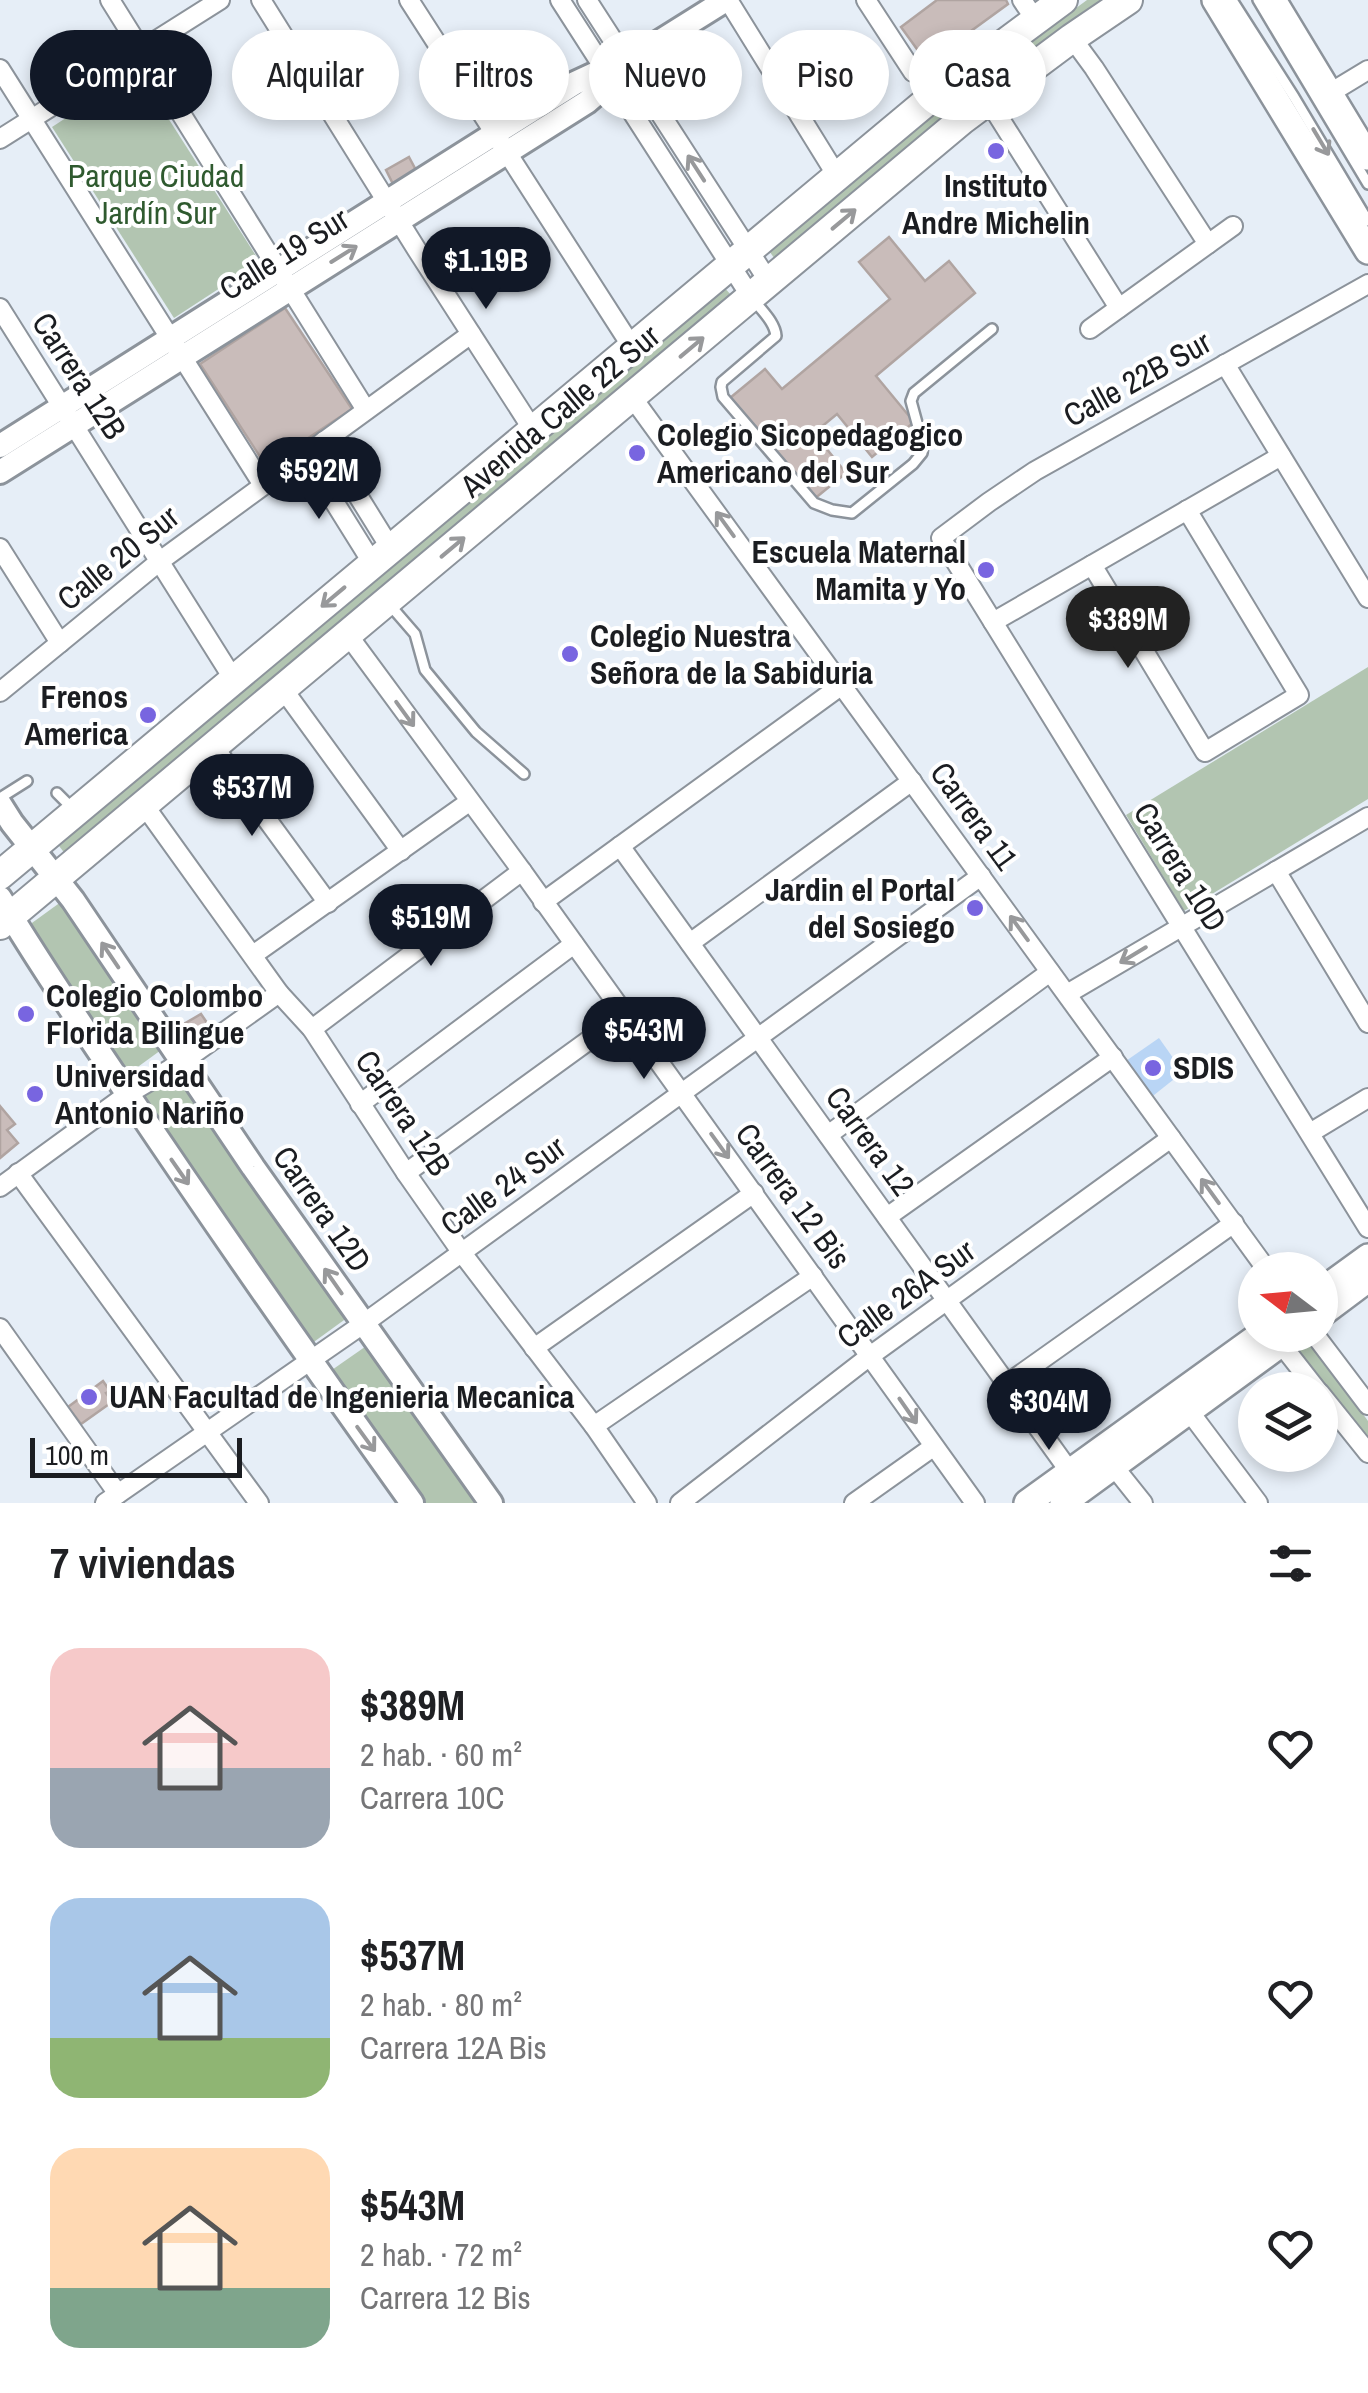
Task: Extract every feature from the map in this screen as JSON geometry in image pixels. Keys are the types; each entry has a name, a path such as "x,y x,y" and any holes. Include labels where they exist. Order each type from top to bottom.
{"main road":[{"name":"Avenida Calle 22 Sur","path":"0,875 32,848 67,803 234,680 931,98 1029,10 1063,0"},
{"name":"Avenida Calle 22 Sur","path":"1046,57 1128,0"},
{"path":"1215,0 1368,251"},
{"path":"1273,0 1368,157"},
{"name":"Avenida Calle 22 Sur","path":"4,913 56,878 964,120"},
{"path":"1338,1278 1368,1256"},
{"path":"1338,1302 1368,1279"},
{"path":"1062,1503 1106,1458 1258,1352"},
{"path":"1029,1502 1070,1472 1106,1458"}],"street":[{"path":"110,0 129,30"},
{"path":"173,30 220,0"},
{"path":"261,0 533,430"},
{"path":"409,0 632,348"},
{"path":"560,0 589,30"},
{"path":"587,0 604,30"},
{"path":"727,0 837,176"},
{"name":"Calle 19 Sur","path":"679,30 727,0"},
{"path":"866,0 909,64"},
{"path":"1072,38 1208,244"},
{"path":"0,69 30,116"},
{"path":"1330,93 1368,70"},
{"name":"Calle 19 Sur","path":"0,472 69,416 501,143 575,83 589,78"},
{"path":"0,139 30,120"},
{"path":"33,120 263,486"},
{"path":"185,120 366,410"},
{"path":"656,120 760,289"},
{"path":"1001,120 1119,308"},
{"path":"1090,330 1233,226"},
{"name":"Calle 22B Sur","path":"942,538 1034,472 1368,284"},
{"name":"Carrera 12B","path":"0,308 234,680"},
{"name":"Calle 20 Sur","path":"0,692 160,562 472,334"},
{"path":"1225,364 1368,598"},
{"name":"Carrera 11","path":"632,396 1255,1252"},
{"name":"Calle 19 Sur","path":"0,446 69,416"},
{"path":"324,441 382,556"},
{"path":"304,455 382,556"},
{"path":"994,622 1281,456"},
{"path":"1092,565 1205,752 1299,695 1187,510"},
{"name":"Carrera 10D","path":"942,538 1368,1228"},
{"path":"0,548 60,643"},
{"name":"Carrera 12 Bis","path":"348,635 975,1503"},
{"path":"543,902 842,686"},
{"path":"283,689 400,851"},
{"path":"214,747 328,902"},
{"path":"690,943 912,781"},
{"name":"Carrera 12D","path":"0,801 73,900 363,1324 491,1503"},
{"path":"253,956 469,802"},
{"name":"Carrera 12B","path":"144,805 279,993 312,1030 406,1173 647,1503"},
{"path":"1067,994 1368,817"},
{"name":"Carrera 12","path":"620,846 1070,1472"},
{"path":"1276,871 1368,1023"},
{"path":"312,1030 522,872"},
{"name":"Calle 24 Sur","path":"112,1498 310,1362 981,876"},
{"path":"4,913 310,1362 412,1503"},
{"path":"360,1104 574,944"},
{"path":"828,1134 1050,972"},
{"path":"0,1187 128,1094 182,1062 279,993"},
{"path":"406,1173 625,1014"},
{"path":"887,1216 1112,1057"},
{"path":"1310,1134 1368,1098"},
{"name":"Calle 26A Sur","path":"680,1503 870,1356 1171,1138"},
{"path":"18,1173 260,1503"},
{"path":"534,1348 754,1193"},
{"path":"1007,1384 1234,1224"},
{"path":"594,1426 813,1276"},
{"path":"0,1328 112,1498"},
{"path":"1289,1352 1304,1372"},
{"path":"1327,1352 1368,1406"},
{"path":"1183,1403 1258,1503"},
{"path":"1338,1416 1368,1453"},
{"path":"854,1503 933,1447"},
{"path":"1106,1458 1143,1503"}],"lane":[{"path":"1232,0 1368,221"},
{"path":"1258,0 1368,184"},
{"path":"760,289 776,336 722,382 723,396 814,503 852,514 922,454 911,401 914,393 992,328"},
{"path":"387,602 416,634 426,670 476,732 524,774"},
{"path":"0,801 27,781"}],"green space":[{"path":"1087,0 1111,0 1046,51 1046,30"},
{"name":"Parque Ciudad Jardín Sur","path":"63,120 169,120 260,262 174,318 52,127"},
{"path":"924,120 958,120 777,262 767,248"},
{"path":"723,286 731,295 644,372 66,855 56,842"},
{"path":"1368,667 1368,799 1184,911 1126,815"},
{"path":"65,899 168,1045 128,1074 25,928"},
{"path":"180,1070 351,1315 311,1344 132,1099"},
{"path":"372,1342 485,1503 421,1503 329,1372"},
{"path":"1296,1352 1318,1352 1332,1372 1311,1372"},
{"path":"1338,1380 1368,1421 1368,1448 1338,1408"}],"water":[{"name":"SDIS","path":"1159,1038 1183,1072 1149,1099 1123,1063"}],"building":[{"path":"937,0 1006,0 1008,4 972,30 909,30 909,38 901,27"},
{"path":"409,157 418,174 394,186 386,170"},
{"path":"889,237 925,281 949,261 975,293 876,376 914,422 872,457 837,414 814,433 846,473 813,500 730,398 765,369 782,389 890,299 859,262"},
{"path":"285,308 352,409 266,466 200,364"},
{"path":"201,1014 212,1030 189,1047 177,1028"},
{"path":"0,1106 15,1124 7,1130 18,1143 0,1158"},
{"path":"103,1381 112,1402 81,1424 68,1407"}],"place":[{"name":"Instituto Andre Michelin","path":"996,151"},
{"name":"Colegio Sicopedagogico Americano del Sur","path":"637,453"},
{"name":"Escuela Maternal Mamita y Yo","path":"986,570"},
{"name":"Colegio Nuestra Señora de la Sabiduria","path":"570,654"},
{"name":"Frenos America","path":"148,715"},
{"name":"Jardin el Portal del Sosiego","path":"975,908"},
{"name":"Colegio Colombo Florida Bilingue","path":"26,1014"},
{"name":"SDIS","path":"1153,1068"},
{"name":"Universidad Antonio Nariño","path":"35,1094"},
{"name":"UAN Facultad de Ingenieria Mecanica","path":"89,1397"}]}
